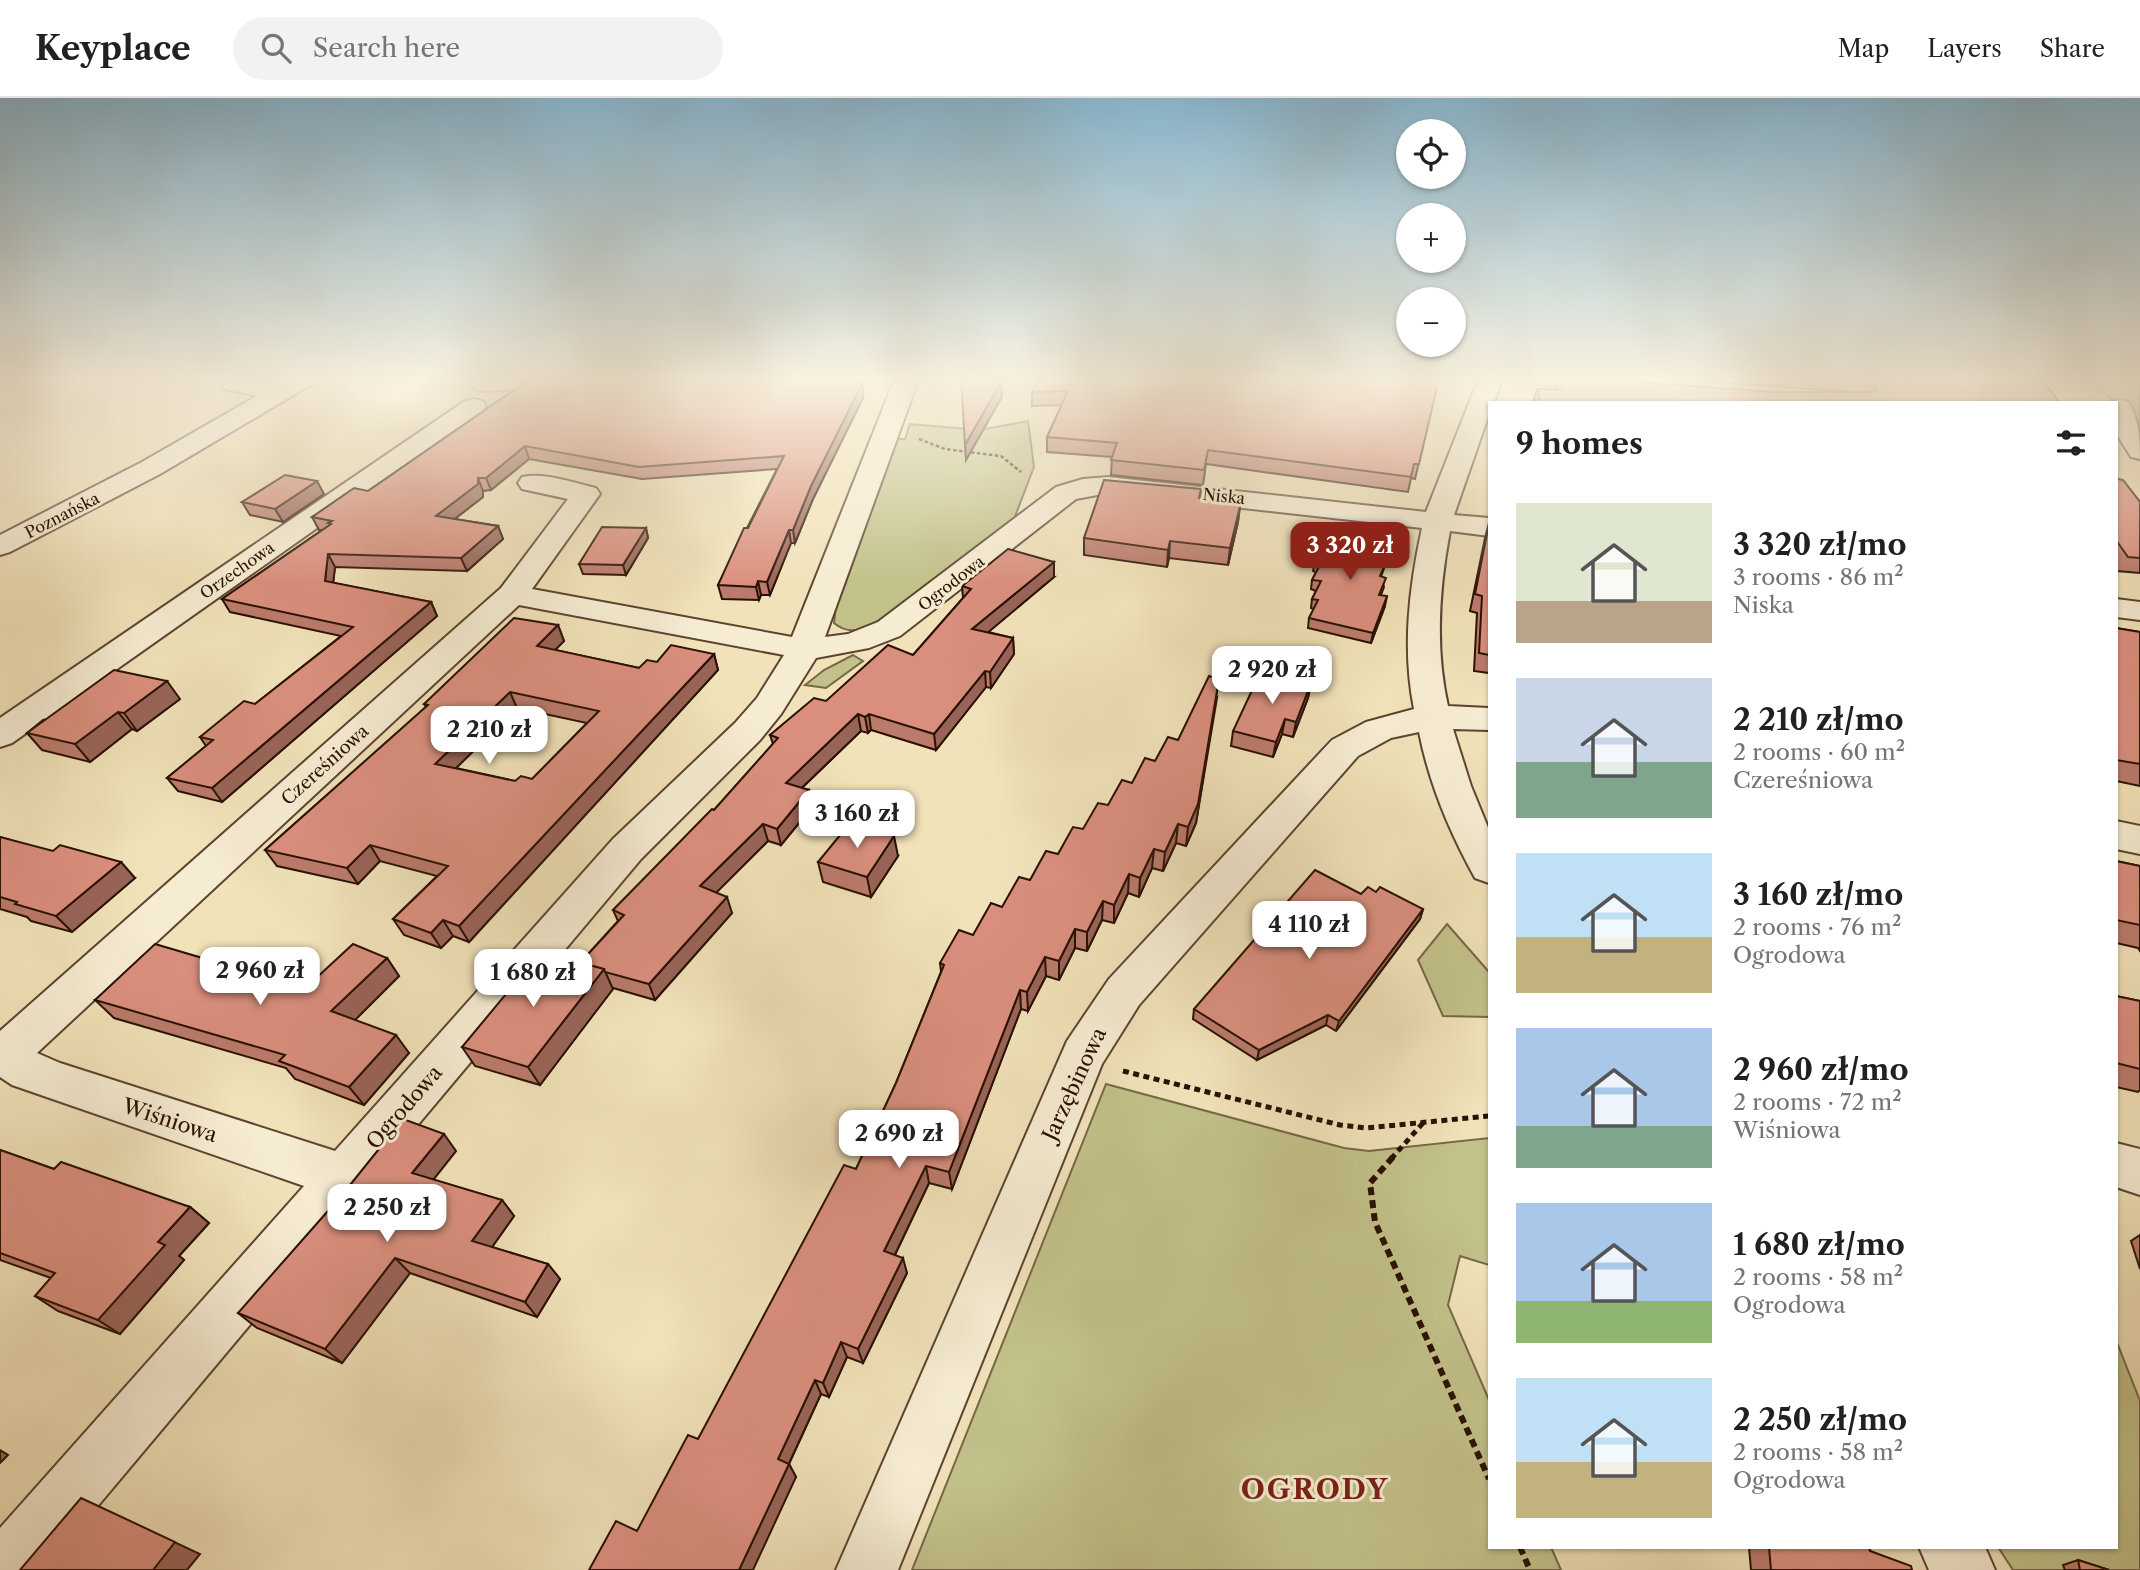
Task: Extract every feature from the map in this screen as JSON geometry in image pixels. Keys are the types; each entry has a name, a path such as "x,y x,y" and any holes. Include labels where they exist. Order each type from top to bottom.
{"street":[{"name":"Poznańska","path":"0,546 186,447"},
{"name":"Orzechowa","path":"0,735 405,447"},
{"name":"Ogrodowa","path":"4,1570 636,839 758,723 792,675 804,649 881,447"},
{"path":"1465,447 1437,523 1425,588 1425,673 1440,754 1454,796 1488,867"},
{"name":"Czereśniowa","path":"2,1054 512,595 586,494 532,483"},
{"name":"Niska","path":"1083,487 1108,485 1241,498 1488,527"},
{"name":"Ogrodowa","path":"804,649 848,645 889,629 1066,493 1083,487"},
{"path":"512,595 804,649"},
{"path":"2118,608 2140,611"},
{"name":"Jarzębinowa","path":"867,1570 1083,1055 1124,992 1345,748 1375,729 1432,718 1488,719"},
{"path":"2118,835 2140,840"},
{"name":"Wiśniowa","path":"2,1054 28,1071 53,1082 344,1177"},
{"path":"2118,1166 2140,1172"},
{"path":"1951,1549 1964,1570"}],"path":[{"path":"939,447 1001,456 1021,472"},
{"path":"1083,1055 1105,1066 1340,1125 1366,1128 1488,1116"},
{"path":"1424,1122 1370,1183 1375,1222 1488,1477"},
{"path":"1521,1549 1530,1570"}],"shaded area":[{"path":"893,447 1031,447 1034,467 1014,519 877,624 850,630 839,627 834,623 836,605"},
{"path":"853,655 863,661 826,688 805,685 824,670"},
{"path":"1447,924 1488,971 1488,1017 1443,1016 1418,960"},
{"path":"1106,1084 1344,1148 1369,1151 1488,1138 1488,1265 1460,1256 1448,1305 1488,1398 1488,1549 1552,1549 1561,1570 912,1570"},
{"path":"2118,1345 2140,1401 2140,1570 2013,1570 1999,1549 2118,1549"}],"building":[{"path":"432,447 524,447 486,478 478,478 478,484 436,516 498,526 461,558 328,554 325,581 431,602 212,788 167,778 213,740 200,737 244,701 255,704 353,627 222,599 332,521 312,517 354,488 368,491"},
{"path":"529,447 831,447 793,530 789,530 767,582 758,581 756,587 718,585 744,528 748,528 784,456 639,467"},
{"path":"1116,447 1423,447 1419,464 1414,464 1411,477 1208,450 1204,470 1111,460"},
{"path":"285,475 317,481 275,509 242,502"},
{"path":"2118,479 2123,480 2140,502 2140,558 2128,557 2118,543"},
{"path":"1104,480 1201,489 1199,498 1240,506 1230,548 1170,541 1168,550 1084,538"},
{"path":"602,527 646,528 623,565 579,564"},
{"path":"1488,529 1488,655 1479,653 1482,596 1475,594"},
{"path":"1329,531 1387,543 1380,559 1387,560 1380,576 1386,578 1379,595 1387,596 1373,633 1309,618 1318,600 1312,599 1321,581 1312,580 1321,563 1315,562"},
{"path":"1008,549 1054,562 972,629 1013,638 990,672 985,671 934,734 869,714 865,717 858,714 786,783 809,790 777,829 763,824 700,886 727,897 649,984 580,963 624,915 613,910 712,809 714,810 778,738 770,735 814,698 826,701 888,645 913,655 971,589 962,586"},
{"path":"514,618 558,625 537,646 639,668 647,660 657,662 671,645 714,654 459,926 443,920 431,933 393,919 448,866 370,845 347,868 265,850 428,705 424,704","holes":["510,692 599,711 532,779 521,776 515,781 435,764"]},
{"path":"2118,628 2140,632 2140,764 2118,760"},
{"path":"114,670 167,681 124,713 118,712 75,744 27,733"},
{"path":"1261,671 1311,683 1296,722 1285,719 1276,742 1233,731"},
{"path":"1209,676 1219,679 1198,804 1188,827 1178,824 1165,852 1154,849 1140,878 1129,874 1114,905 1103,901 1087,932 1075,929 1059,961 1045,957 1027,992 1020,990 949,1172 926,1166 884,1251 903,1258 858,1349 841,1342 823,1383 815,1380 778,1459 789,1464 739,1570 589,1570 616,1521 637,1531 688,1435 698,1439 844,1165 856,1169 896,1083 944,965 940,963 959,930 973,935 991,903 1002,907 1019,877 1030,880 1046,851 1058,854 1073,827 1083,829 1098,803 1108,805 1122,780 1132,783 1145,758 1155,761 1168,737 1178,740"},
{"path":"850,823 894,836 867,877 818,862"},
{"path":"0,837 53,851 60,845 121,862 56,916 0,897"},
{"path":"2118,861 2140,866 2140,925 2118,920"},
{"path":"1315,870 1361,894 1368,887 1376,892 1380,887 1423,909 1339,1021 1328,1015 1259,1050 1194,1009"},
{"path":"155,944 250,972 256,966 313,981 353,944 387,958 331,1011 396,1035 349,1087 279,1061 285,1055 95,1000"},
{"path":"541,952 604,969 528,1067 462,1047"},
{"path":"2118,996 2140,1001 2140,1069 2118,1064"},
{"path":"403,1119 444,1134 412,1173 502,1200 472,1241 548,1264 525,1302 395,1258 325,1349 238,1313 342,1195"},
{"path":"0,1150 54,1169 61,1162 190,1207 158,1242 165,1245 98,1320 35,1296 55,1273 0,1253"},
{"path":"81,1498 175,1542 153,1570 20,1570"},
{"path":"1769,1549 1870,1549 1911,1566 1912,1570 1771,1570"},
{"path":"2078,1560 2109,1570 2080,1570"}],"district":[{"name":"OGRODY","path":"1315,1489"}]}
